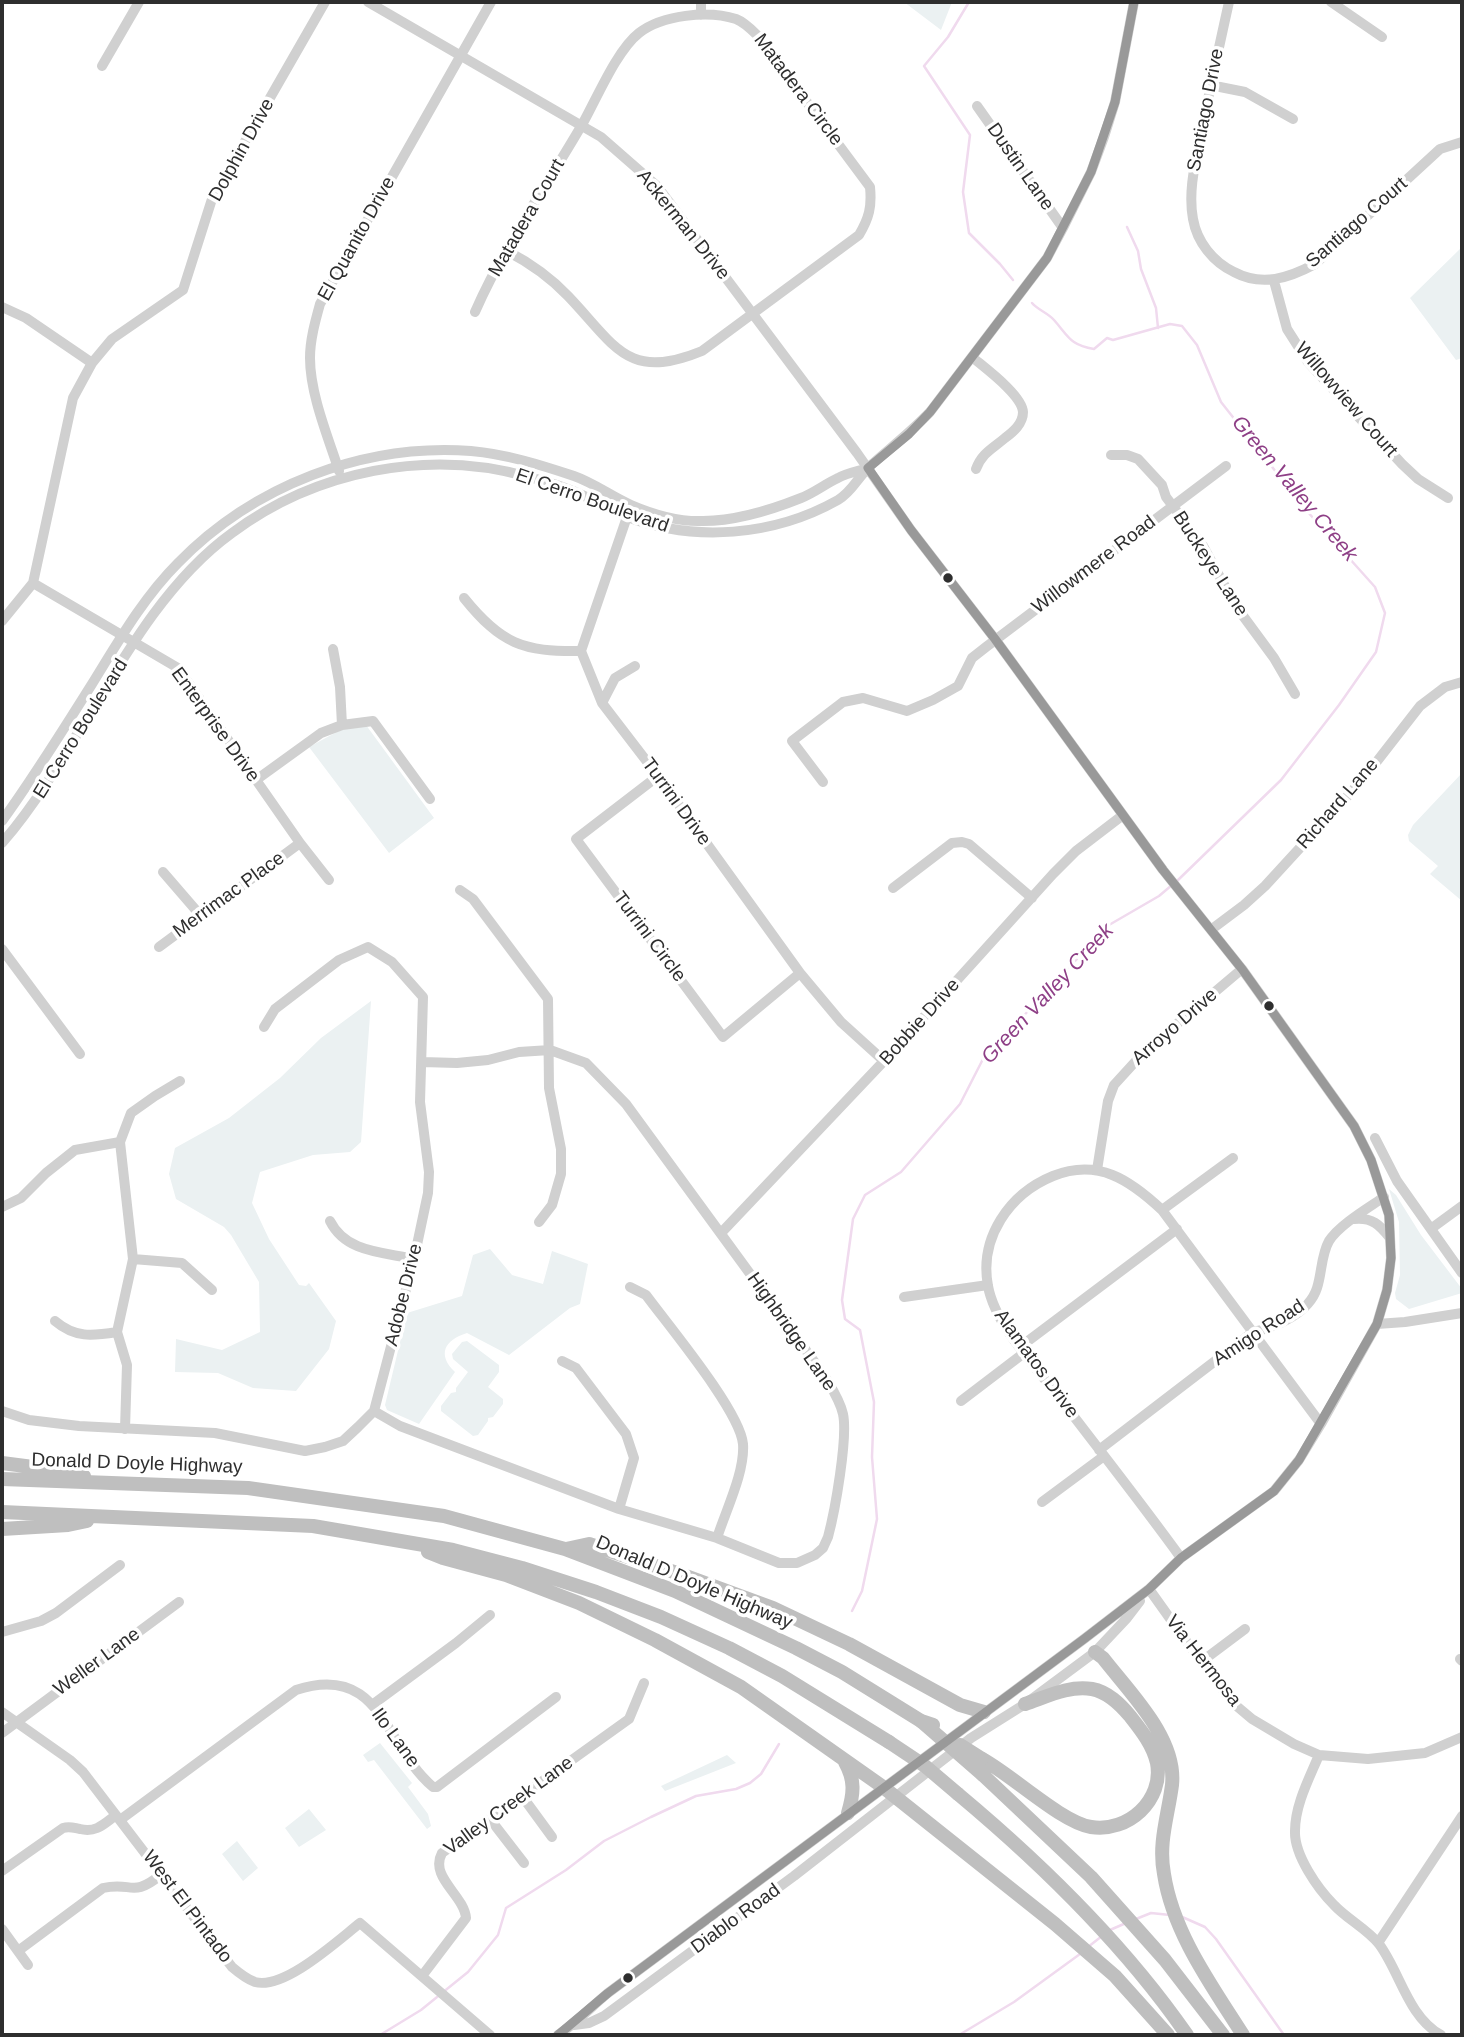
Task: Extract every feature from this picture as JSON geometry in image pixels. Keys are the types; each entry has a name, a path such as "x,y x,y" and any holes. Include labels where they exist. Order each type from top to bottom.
{"highway":[{"path":"2,1463 64,1471 110,1482"},
{"name":"Donald D Doyle Highway","path":"2,1479 248,1488 444,1516 565,1549 675,1591 842,1672 927,1724 1091,1877 1165,1960 1223,2035"},
{"path":"2,1512 313,1526 453,1550 522,1568 661,1617 782,1676 925,1766 1017,1844 1072,1897 1132,1965 1187,2035"},
{"path":"2,1529 68,1525 115,1516"},
{"path":"411,1544 443,1558 541,1587 636,1630 741,1687 897,1797 1055,1924 1115,1976 1168,2035"},
{"path":"565,1549 589,1544 731,1591 849,1644 960,1706 984,1712"},
{"path":"1095,1651 1158,1731 1171,1757 1173,1771 1162,1840 1164,1875 1176,1917 1190,1946 1243,2035"},
{"path":"927,1724 1066,1816 1090,1827 1115,1826 1127,1821 1145,1807 1156,1785 1156,1760 1148,1741 1116,1700 1094,1689 1082,1688 1025,1704"},
{"path":"845,1761 853,1776 853,1797 848,1813"}],"street":[{"path":"102,66 139,2"},
{"name":"Dolphin Drive","path":"2,621 33,583 73,398 92,363 112,339 183,290 212,199 325,2"},
{"name":"Ackerman Drive","path":"368,2 582,124 619,150 657,186 868,468"},
{"name":"El Quanito Drive","path":"341,478 313,384 310,359 312,336 320,304 491,2"},
{"path":"701,2 701,15"},
{"path":"868,468 916,427 1046,258 1091,172 1104,138 1115,102 1134,2"},
{"name":"Santiago Drive","path":"1229,2 1192,181 1192,219 1200,240 1213,258 1227,269 1242,277 1274,281"},
{"path":"1331,2 1382,37"},
{"name":"Matadera Circle","path":"508,251 547,275 614,348 633,359 654,364 678,361 702,351 859,235 869,219 872,202 870,187 757,34 738,20 701,15 665,19 637,34 627,44 582,124"},
{"path":"1210,85 1245,92 1293,119"},
{"name":"Dustin Lane","path":"977,106 1063,228"},
{"name":"Matadera Court","path":"475,312 582,124"},
{"name":"Santiago Court","path":"1274,281 1315,264 1440,149 1460,143"},
{"name":"Willowview Court","path":"1274,281 1287,329 1308,362 1402,464 1418,479 1448,498"},
{"path":"2,307 26,318 92,363"},
{"path":"972,357 1018,400 1023,412 1019,425 981,456 976,469"},
{"name":"El Cerro Boulevard","path":"2,821 123,634 169,573 207,536 260,499 298,480 337,466 386,455 471,452 529,462 577,477 631,505 666,517 702,522 762,511 803,498 840,477 868,468"},
{"name":"Buckeye Lane","path":"1111,455 1127,455 1138,459 1163,485 1166,497 1203,546 1235,605 1274,658 1295,694"},
{"name":"El Cerro Boulevard","path":"2,843 40,794 136,641 183,578 232,533 269,508 303,491 341,478 398,468 470,466 525,476 563,488 626,517 673,529 732,532 797,518 841,498 852,489 868,468"},
{"name":"Willowmere Road","path":"823,782 792,741 843,702 863,698 907,710 958,686 972,658 995,639 1226,466"},
{"name":"Diablo Road","path":"558,2035 574,2025 580,2016 608,1993 1084,1639 1149,1589 1181,1558 1274,1491 1299,1460 1321,1424 1377,1324 1387,1290 1391,1258 1389,1215 1371,1160 1354,1126 1212,929 1163,870 868,468"},
{"path":"464,598 483,622 508,639 543,651 581,651 631,505"},
{"name":"Enterprise Drive","path":"33,583 178,668 300,842 330,880"},
{"path":"332,649 340,687 342,725"},
{"name":"Turrini Drive","path":"581,651 602,703 800,973 841,1022 884,1061"},
{"path":"602,703 615,678 635,666"},
{"name":"Richard Lane","path":"1212,929 1265,886 1364,778 1420,706 1434,693 1462,682"},
{"path":"256,780 321,733 342,725 373,721 430,799"},
{"name":"Turrini Circle","path":"658,776 576,839 723,1037 800,973"},
{"name":"Bobbie Drive","path":"721,1233 884,1061 1076,851 1123,815"},
{"name":"Merrimac Place","path":"159,947 300,842"},
{"path":"893,888 952,843 962,842 976,849 1032,898"},
{"path":"163,872 201,916"},
{"path":"460,890 473,899 548,999 549,1088 560,1138 561,1174 552,1205 539,1222"},
{"name":"Adobe Drive","path":"264,1027 275,1009 339,960 368,947 392,962 423,997 420,1102 429,1172 428,1194 414,1259 374,1411"},
{"path":"2,949 80,1054"},
{"name":"Arroyo Drive","path":"1097,1170 1108,1101 1114,1085 1144,1051 1242,970"},
{"name":"Highbridge Lane","path":"374,1411 400,1426 619,1509 717,1538 779,1563 797,1563 815,1555 823,1548 828,1537 844,1437 843,1414 824,1375 626,1104 586,1063 550,1050 519,1052 478,1062 422,1062"},
{"path":"125,1429 127,1365 117,1332 133,1259 120,1142 131,1113 180,1081"},
{"path":"1375,1138 1398,1181 1462,1273"},
{"path":"2,1207 20,1198 75,1150 120,1142"},
{"path":"1162,1210 1233,1158"},
{"name":"Alamatos Drive","path":"1181,1558 1022,1350 993,1305 988,1285 988,1252 1000,1220 1011,1204 1037,1183 1073,1171 1097,1170 1115,1175 1138,1188 1162,1210 1177,1229 1321,1424"},
{"name":"Amigo Road","path":"1042,1502 1253,1332 1274,1328 1308,1303 1317,1290 1329,1242 1384,1197"},
{"path":"1432,1228 1462,1206"},
{"path":"1354,1219 1371,1219 1383,1228 1390,1238"},
{"path":"330,1221 335,1232 354,1246 414,1259"},
{"path":"961,1401 1177,1229"},
{"path":"133,1259 182,1264 212,1290"},
{"path":"904,1297 988,1285"},
{"path":"630,1287 646,1294 727,1406 741,1433 741,1466 717,1538"},
{"path":"1377,1324 1462,1313"},
{"path":"55,1321 63,1328 82,1336 117,1332"},
{"path":"562,1361 576,1368 626,1434 634,1458 619,1509"},
{"path":"2,1412 29,1420 125,1429 215,1433 304,1451 343,1441 374,1411"},
{"path":"2,1632 49,1617 120,1565"},
{"name":"Diablo Road","path":"574,2025 588,2024 604,2016 794,1877 971,1738 1025,1704 1095,1651 1127,1618 1149,1589"},
{"name":"Via Hermosa","path":"1149,1589 1201,1662 1242,1712 1294,1744 1319,1755 1368,1759 1425,1753 1462,1737"},
{"name":"Weller Lane","path":"2,1734 179,1602"},
{"path":"372,1705 490,1615"},
{"path":"1201,1662 1245,1629"},
{"path":"1084,1639 1095,1651"},
{"name":"Valley Creek Lane","path":"424,1979 466,1918 465,1909 439,1872 438,1861 442,1853 629,1719 644,1683"},
{"name":"Ilo Lane","path":"2,1871 63,1828 92,1831 118,1818 296,1690 326,1685 346,1687 359,1692 372,1705 422,1777 433,1787 437,1787 556,1696"},
{"name":"West El Pintado","path":"2,1712 83,1772 232,1967 255,1982 278,1982 360,1923 490,2035"},
{"path":"1319,1755 1303,1795 1294,1833 1305,1867 1334,1906 1378,1943 1414,2007 1431,2030 1441,2035"},
{"path":"522,1796 552,1837"},
{"path":"1378,1943 1462,1817"},
{"path":"490,1819 524,1863"},
{"path":"18,1951 103,1888 111,1885 143,1888 162,1874"},
{"path":"2,1929 28,1965"}],"shaded area":[{"path":"904,2 952,2 941,30"},
{"path":"1462,247 1462,358 1456,360 1410,298"},
{"path":"366,725 434,818 389,853 309,747 346,727"},
{"path":"1462,773 1462,901 1430,874 1438,866 1409,841 1408,835 1413,825"},
{"path":"371,1001 361,1142 350,1152 313,1155 260,1172 252,1203 269,1239 299,1285 306,1286 309,1283 336,1321 329,1349 296,1391 253,1388 218,1373 175,1372 176,1339 222,1350 260,1332 259,1282 231,1235 224,1227 176,1199 169,1174 175,1148 229,1118 280,1078 321,1038"},
{"path":"1389,1189 1396,1195 1421,1235 1462,1289 1462,1293 1409,1309 1396,1299 1400,1275 1399,1222"},
{"path":"490,1249 512,1275 543,1284 552,1251 588,1264 580,1304 570,1308 509,1355 467,1333 459,1336 448,1344 445,1354 449,1366 455,1372 419,1424 387,1410 385,1405 407,1313 462,1296 473,1255"},
{"path":"467,1341 499,1365 499,1372 488,1387 503,1399 503,1404 493,1417 488,1418 478,1435 473,1436 441,1411 441,1406 451,1393 456,1392 468,1372 453,1359 452,1354 462,1342"},
{"path":"380,1743 412,1783 408,1787 428,1814 431,1826 427,1829 374,1760 368,1762 363,1755"},
{"path":"727,1755 736,1763 665,1791 661,1786"},
{"path":"309,1809 326,1830 299,1847 285,1828"},
{"path":"237,1841 258,1868 243,1881 222,1854"}],"waterway":[{"name":"Green Valley Creek","path":"969,2 948,37 924,66 970,135 963,192 969,233 1013,280"},
{"path":"1127,227 1138,251 1141,269 1156,308 1158,328"},
{"name":"Green Valley Creek","path":"1032,303 1052,318 1075,343 1094,349 1107,338 1113,340 1170,324 1182,326 1197,345 1221,402 1306,510 1375,587 1385,613 1376,652 1281,780 1177,881"},
{"name":"Green Valley Creek","path":"852,1611 862,1591 877,1519 872,1457 874,1402 860,1330 845,1319 842,1300 853,1219 865,1195 901,1172 960,1104 983,1059 1109,925 1159,896 1172,885"},
{"name":"Green Valley Creek","path":"380,2035 421,2010 468,1972 498,1935 506,1908 566,1870 604,1841 696,1796 736,1789 750,1783 761,1774 779,1744"},
{"path":"1136,1919 1151,1913 1170,1915"},
{"path":"1180,1916 1205,1927 1216,1939 1284,2035"},
{"path":"1110,1930 1126,1923"},
{"path":"1088,1947 1102,1936"},
{"path":"959,2035 1014,2002 1080,1954"}],"transit line":[{"path":"558,2035 608,1993 1084,1639 1149,1589 1181,1558 1274,1491 1299,1460 1377,1324 1387,1290 1391,1258 1389,1215 1371,1160 1354,1126 1242,969 1163,870 868,468 909,434 930,412 1047,258 1091,172 1115,102 1134,2"}]}
